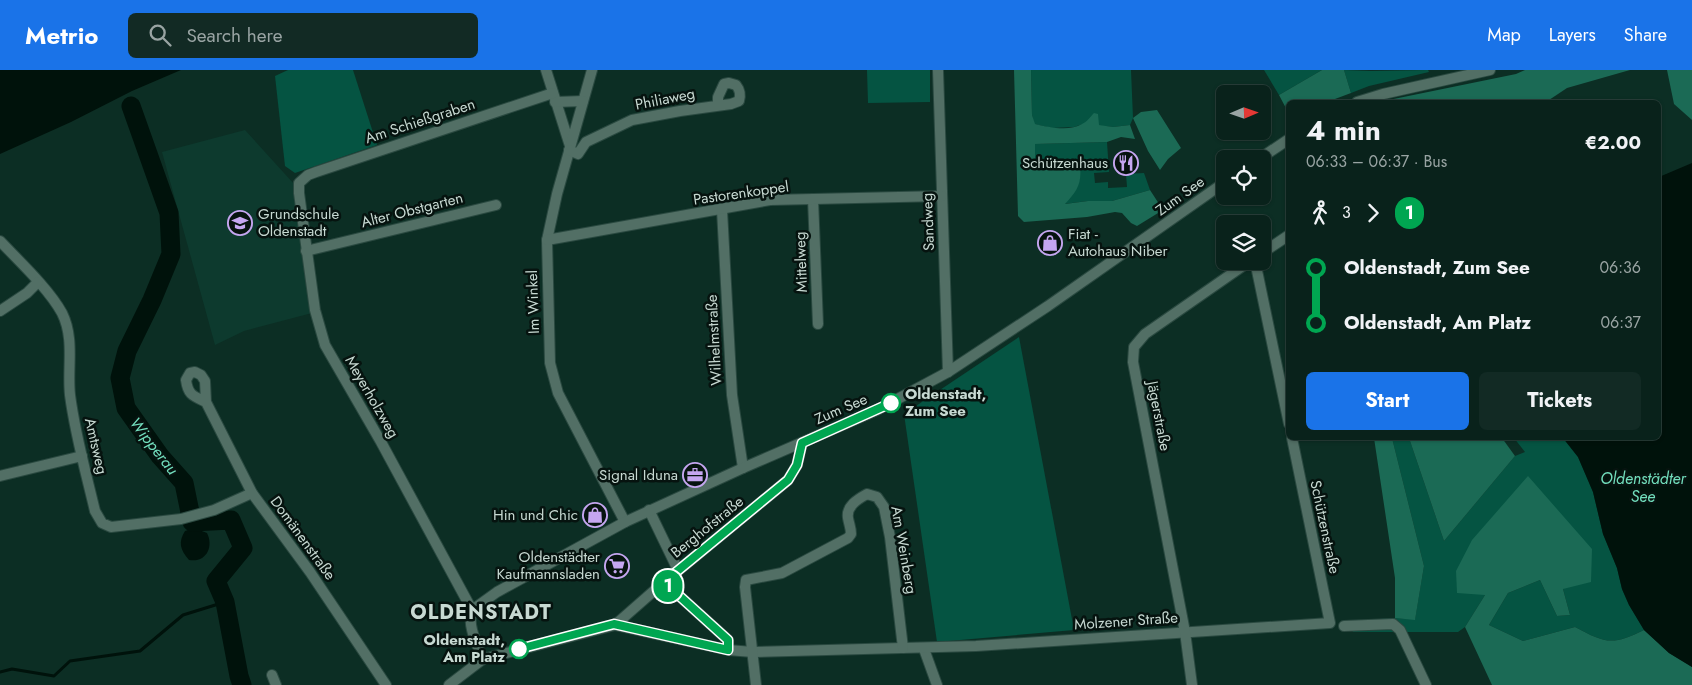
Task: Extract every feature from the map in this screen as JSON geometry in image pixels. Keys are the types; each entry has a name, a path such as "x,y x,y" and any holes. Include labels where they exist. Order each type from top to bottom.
{"street":[{"path":"546,70 569,148"},
{"name":"Im Winkel","path":"592,70 549,224 547,240 550,362 558,393 625,522"},
{"name":"Sandweg","path":"938,70 948,372"},
{"path":"1364,100 1490,70"},
{"name":"Am Schießgraben","path":"299,183 308,175 316,172 554,98 583,101"},
{"name":"Philiaweg","path":"569,148 578,154 586,142 632,120 718,105"},
{"path":"1271,151 1286,141"},
{"name":"Meyerholzweg","path":"299,183 306,251 315,310 325,345 381,442 472,610"},
{"name":"Zum See","path":"472,610 497,592 649,510 877,410 948,372 1048,306 1216,188"},
{"name":"Pastorenkoppel","path":"547,240 770,200 942,196"},
{"name":"Mittelweg","path":"813,199 818,324"},
{"name":"Alter Obstgarten","path":"306,251 496,205"},
{"name":"Wilhelmstraße","path":"722,210 732,395 743,468"},
{"path":"1271,246 1286,237"},
{"name":"Amtsweg","path":"0,241 54,300 66,323 70,344 70,392 95,511 102,523 111,527 181,518 214,510 252,493"},
{"name":"Jägerstraße","path":"1185,632 1133,362 1134,347 1145,334 1237,270"},
{"path":"1257,270 1286,410"},
{"path":"0,311 27,293 38,282"},
{"name":"Domänenstraße","path":"206,402 252,493 310,572 386,685"},
{"name":"Schützenstraße","path":"1292,440 1330,623"},
{"name":"Berghofstraße","path":"614,624 788,480 797,465 802,443"},
{"path":"0,476 82,456"},
{"name":"Am Weinberg","path":"753,652 745,587 746,580 782,573 848,538 851,534 848,519 849,508 859,498 867,494 877,497 884,507 891,546 903,648"},
{"path":"649,510 678,570"},
{"path":"664,582 728,640 728,650"},
{"path":"449,685 484,659 472,629 470,618 472,610"},
{"name":"Molzener Straße","path":"484,659 614,624 728,650 753,652 924,649 1330,623"},
{"path":"1344,626 1393,624 1400,630 1426,685"},
{"path":"1185,632 1192,685"},
{"path":"924,649 937,685"},
{"path":"753,652 756,685"},
{"path":"272,674 276,685"}],"shaded area":[{"path":"288,70 353,70 377,145 295,173 285,166 275,76"},
{"path":"867,70 930,70 930,102 868,103"},
{"path":"1014,70 1031,70 1032,115 1035,124 1071,128 1084,123 1094,113 1098,114 1099,125 1113,127 1130,125 1135,139 1121,137 1107,142 1035,144 1035,166 1080,165 1078,187 1065,204 1088,201 1112,201 1150,190 1163,210 1137,226 1131,223 1122,213 1115,212 1087,217 1024,222 1018,216"},
{"path":"1031,70 1131,70 1133,118 1130,125 1113,127 1083,124 1074,127 1052,128 1034,124"},
{"path":"1264,70 1322,70 1279,95"},
{"path":"1322,70 1344,70 1351,93 1332,100 1286,100 1286,108 1279,95"},
{"path":"1344,70 1428,70 1429,72 1369,86 1351,93"},
{"path":"1525,70 1630,70 1567,88 1549,100 1389,100 1516,74"},
{"path":"1667,70 1692,70 1692,120 1674,104"},
{"path":"1157,110 1181,148 1168,159 1160,170 1148,151 1133,118 1141,112"},
{"name":"Grundschule Oldenstadt","path":"245,130 294,184 312,313 244,331 215,345 162,152"},
{"path":"1107,142 1109,172 1094,173 1095,183 1108,182 1108,188 1127,187 1126,174 1144,173 1150,190 1112,201 1064,204 1035,166 1034,144"},
{"path":"1019,337 1074,630 937,642 904,414"},
{"path":"1374,440 1392,440 1424,566 1415,620 1395,618 1395,578"},
{"path":"1392,440 1410,440 1444,541 1515,456 1525,452 1516,440 1565,440 1578,457 1593,492 1603,534 1617,568 1622,589 1644,630 1624,639 1609,640 1594,636 1575,627 1523,641 1489,625 1508,593 1540,580 1557,616 1570,615 1563,589 1592,549 1485,595 1465,627 1458,632 1353,632 1347,621 1395,618 1415,619 1424,566"},
{"path":"1410,440 1503,440 1515,456 1444,541"},
{"path":"1528,476 1592,549 1591,582 1563,589 1570,615 1557,616 1540,580 1508,593 1489,625 1523,641 1575,627 1594,636 1609,640 1624,639 1644,630 1669,653 1692,667 1692,685 1492,685 1465,627 1485,595 1457,593 1456,571 1472,540"}],"water":[{"path":"0,70 181,70 132,91 71,122 0,154"},
{"name":"Oldenstädter See","path":"1692,163 1692,667 1669,653 1644,630 1629,605 1603,534 1593,492 1578,457 1565,440 1661,440 1661,176"},
{"path":"194,528 207,533 210,544 204,556 200,559 189,560 182,549 181,542 185,531"}],"waterway":[{"name":"Wipperau","path":"131,106 169,213 171,254 152,300 127,351 120,378 126,408 160,456 184,483 192,522 231,520 243,548 216,581 225,602 242,685"},
{"path":"0,672 12,669 54,676 70,661 140,651 183,615 225,602"}],"bus line":[{"name":"1","path":"519,649 614,624 728,650 728,640 664,582 788,480 797,465 802,443 891,403"}],"place":[{"name":"Schützenhaus","path":"1126,163"},
{"name":"Grundschule Oldenstadt","path":"240,223"},
{"name":"Fiat - Autohaus Niber","path":"1050,243"},
{"name":"Oldenstadt, Zum See","path":"891,403"},
{"name":"Signal Iduna","path":"695,475"},
{"name":"Hin und Chic","path":"595,515"},
{"name":"Oldenstädter Kaufmannsladen","path":"617,566"},
{"name":"Oldenstadt, Am Platz","path":"519,649"}],"district":[{"name":"OLDENSTADT","path":"481,612"}]}
